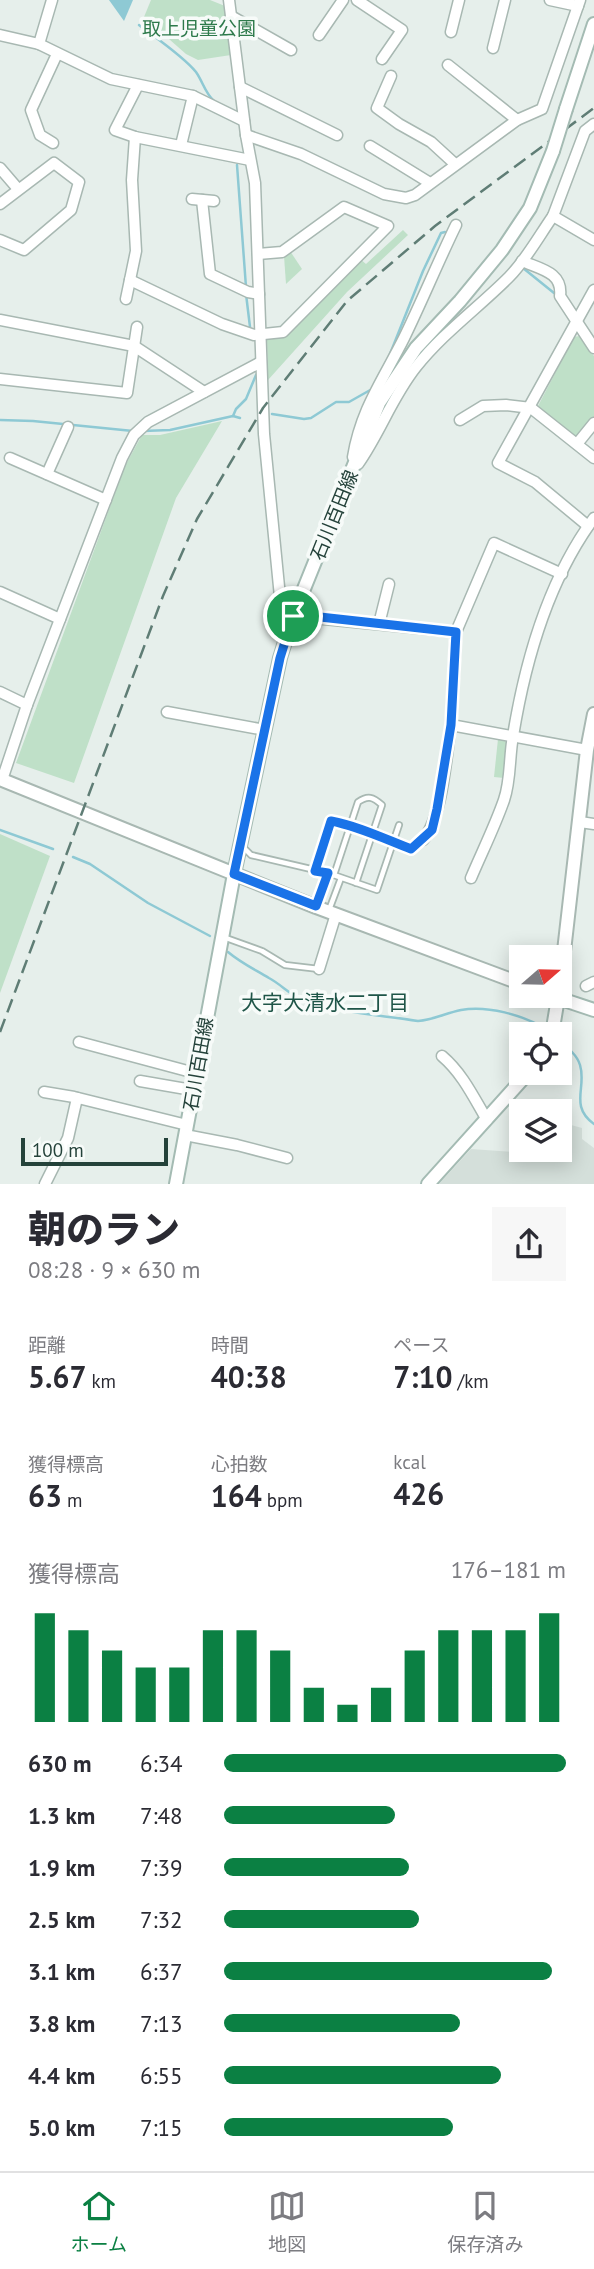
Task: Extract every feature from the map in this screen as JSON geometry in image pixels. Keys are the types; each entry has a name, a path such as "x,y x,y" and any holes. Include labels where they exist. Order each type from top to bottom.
{"main road":[{"name":"石川百田線","path":"176,1184 240,844 280,658 293,616 379,403 416,348 502,250 530,208 553,151 594,24"},
{"path":"564,945 587,750 594,715"},
{"path":"1,781 509,979"},
{"path":"572,1000 594,1010"},
{"path":"428,1184 517,1085"}],"street":[{"path":"39,44 52,0"},
{"path":"218,0 291,50"},
{"path":"319,35 343,0"},
{"path":"357,0 402,30 382,59"},
{"path":"451,32 458,0"},
{"path":"493,48 505,0"},
{"path":"246,135 301,155 394,197 407,198 415,195 517,120 541,109 579,3 550,0"},
{"path":"229,7 255,183 258,254 250,292 260,335 264,434 281,607 293,616 456,632"},
{"path":"0,35 39,44 111,79 193,96 244,121"},
{"path":"53,143 40,135 31,110 57,54"},
{"path":"448,65 517,120"},
{"path":"390,76 377,107 399,124 431,142 455,164"},
{"path":"138,85 115,130 135,137 250,160"},
{"path":"240,87 337,135"},
{"path":"181,145 193,96"},
{"path":"350,475 376,439 387,412 415,369 450,330 511,275 522,261 553,216 585,131 594,124"},
{"path":"127,299 136,251 132,180 135,137"},
{"path":"370,146 430,183"},
{"path":"0,204 54,163 79,182 71,210 24,250 0,240"},
{"path":"0,168 18,189"},
{"path":"214,201 197,199 210,274 250,292"},
{"path":"130,280 222,324 260,335 283,332 388,226 344,206 282,253 258,254"},
{"path":"553,216 594,240"},
{"path":"350,475 358,433 386,368 403,340 456,225"},
{"path":"522,261 556,277 561,286 560,296 594,348"},
{"path":"471,878 505,797 524,679 536,640 562,574 591,522 536,482 498,463 531,408 594,290"},
{"path":"0,320 134,346 204,392"},
{"path":"0,379 127,393 137,327"},
{"path":"1,781 60,618 134,435 142,426 261,362"},
{"path":"460,420 483,406 531,408 594,458"},
{"path":"577,444 594,423"},
{"path":"47,474 68,427"},
{"path":"10,458 106,500"},
{"path":"423,840 432,830 451,725 456,632 494,543 562,574"},
{"path":"379,624 389,584"},
{"path":"0,592 60,618"},
{"path":"0,692 27,705"},
{"path":"167,712 265,730"},
{"path":"451,725 587,750"},
{"path":"580,822 594,824"},
{"path":"319,969 327,910"},
{"path":"79,1042 97,1042 195,1073"},
{"path":"442,1056 467,1084 486,1119"},
{"path":"140,1082 192,1090"},
{"path":"44,1093 77,1098 287,1158"},
{"path":"45,1184 68,1138 77,1098"}],"lane":[{"path":"334,875 358,802 365,797 373,798 382,805 356,883"},
{"path":"315,871 331,821 350,824 411,849 423,840"},
{"path":"240,844 251,855 328,873 377,890 399,825"},
{"path":"327,910 328,873"},
{"path":"327,910 341,878"},
{"path":"221,937 262,951 285,965 319,969"}],"shaded area":[{"path":"572,1125 582,1128 582,1139 594,1148 594,1184 439,1184 471,1149 509,1152 509,1162 572,1162"}],"green space":[{"name":"取上児童公園","path":"151,0 210,0 225,6 231,55 198,60 186,54 144,17"},
{"path":"403,230 408,235 347,292 268,380 267,340 270,336 285,336 360,259 366,264"},
{"path":"290,251 302,269 286,284 284,256"},
{"path":"579,336 594,356 594,419 579,436 575,436 538,406 574,337"},
{"path":"222,421 176,498 74,783 16,763 125,466 142,435 160,435"},
{"path":"498,739 504,740 508,745 504,778 494,777"},
{"path":"0,834 50,856 0,993"}],"water":[{"path":"109,0 133,0 124,21"}],"waterway":[{"path":"139,25 191,66 214,101"},
{"path":"237,165 246,287"},
{"path":"388,359 423,271 441,233 445,232"},
{"path":"523,268 554,293"},
{"path":"246,294 250,327"},
{"path":"233,416 246,399 256,375"},
{"path":"272,414 311,418 336,402 349,402 372,389"},
{"path":"143,431 170,430 233,416 240,418"},
{"path":"0,420 133,431"},
{"path":"0,830 53,849"},
{"path":"73,857 90,864 148,903 210,936"},
{"path":"228,952 295,996 319,1005 418,1021 461,1010 482,1009 533,1022"},
{"path":"572,1052 579,1061 582,1073 582,1110 594,1124"}],"railway":[{"path":"0,1032 163,596 197,519 263,408 347,301 435,226 594,108"}],"district":[{"name":"大字大清水二丁目","path":"325,1003"}],"route":[{"path":"293,616 456,632 451,725 432,830 411,849 350,824 331,821 315,871 328,873 316,906 234,874 280,658 293,616"}]}
